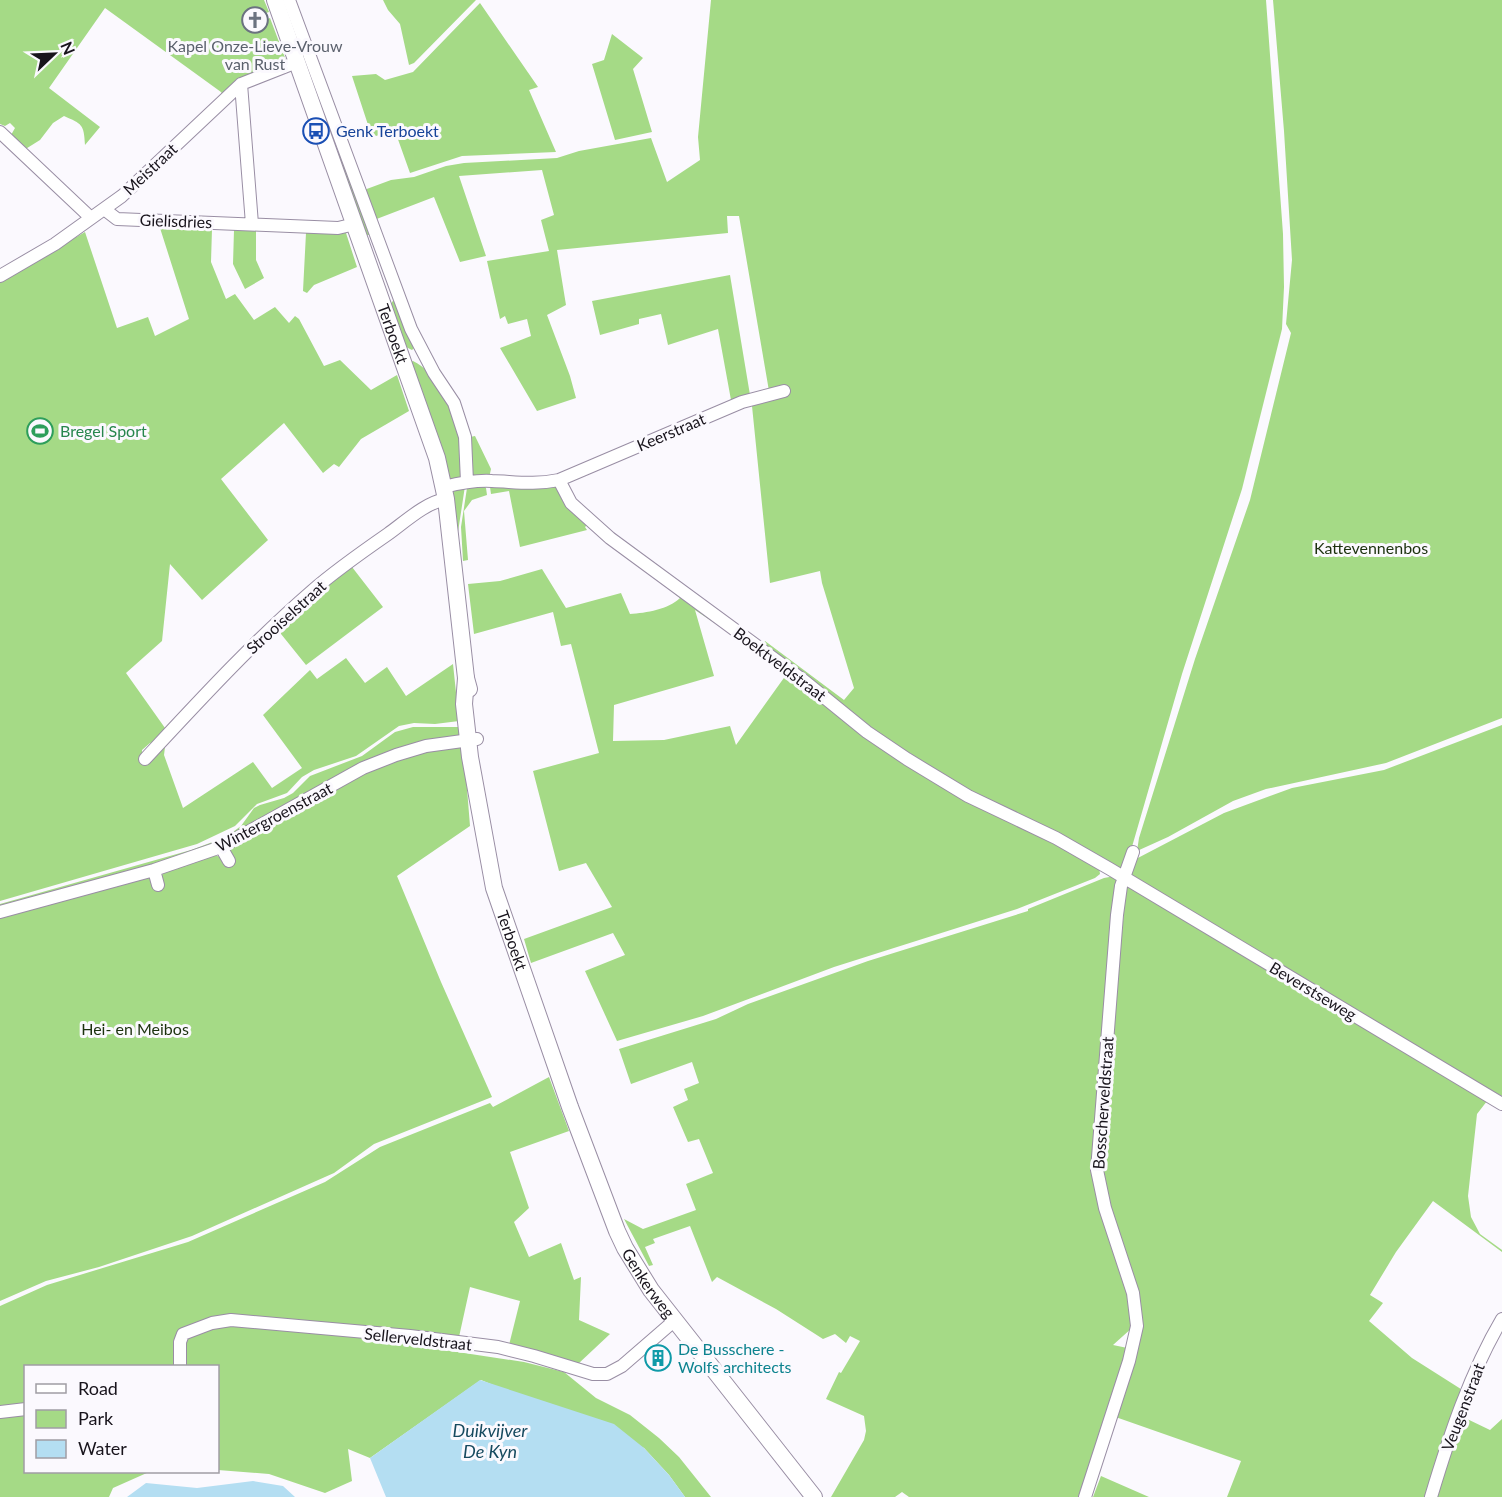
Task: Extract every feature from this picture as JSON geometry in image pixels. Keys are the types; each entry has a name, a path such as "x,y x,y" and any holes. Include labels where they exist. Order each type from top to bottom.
{"main road":[{"name":"Terboekt","path":"275,0 429,432 445,493 466,678 464,704 473,740 475,790 494,888 556,1067"},
{"name":"Genkerweg","path":"556,1067 598,1184 625,1248 670,1324 814,1497"}],"street":[{"name":"Terboekt","path":"289,0 411,329 434,373 454,403 465,437 467,482"},
{"name":"Meistraat","path":"0,276 55,244 122,196 241,84 297,62"},
{"path":"241,84 252,224"},
{"path":"5,132 91,218"},
{"name":"Gielisdries","path":"104,209 117,219 338,228 355,224"},
{"name":"Keerstraat","path":"560,480 742,402 784,391"},
{"path":"445,493 467,482 536,484 560,480"},
{"name":"Boektveldstraat","path":"560,480 571,503 610,538 803,680 867,732 968,796 1056,838 1125,878"},
{"name":"Strooiselstraat","path":"145,759 214,684 313,590 445,493"},
{"name":"Wintergroenstraat","path":"0,912 154,870 221,847 363,768 396,754 473,740"},
{"path":"221,847 229,861"},
{"name":"Bosscherveldstraat","path":"1085,1497 1129,1361 1137,1326 1133,1293 1105,1208 1097,1170 1117,915 1121,886 1133,852"},
{"path":"154,870 158,885"},
{"name":"Beverstseweg","path":"1125,878 1502,1104"},
{"name":"Veugenstraat","path":"1431,1497 1466,1395 1490,1339 1502,1319"},
{"name":"Sellerveldstraat","path":"180,1365 180,1342 183,1334 212,1323 231,1320 410,1336 498,1347 592,1374 607,1374 622,1366 670,1324"},
{"path":"0,1412 24,1409"}],"green space":[{"path":"0,0 264,0 269,12 250,18 251,23 270,18 287,63 223,95 105,8 49,88 100,127 85,145 81,126 64,116 53,123 40,140 24,150 11,135 15,128 10,123 5,126 0,124"},
{"path":"383,0 476,0 414,63 409,65 400,24"},
{"path":"711,0 1266,0 1283,234 1282,329 1242,489 1182,674 1125,871 959,787 873,733 762,646 765,641 844,700 854,688 820,571 770,583 752,406 783,396 769,391 739,216 727,216 728,233 557,250 566,305 547,315 576,398 537,411 500,348 531,336 527,319 508,324 505,316 500,319 487,261 549,251 541,220 554,215 542,170 459,176 486,256 460,262 434,197 374,220 364,190 391,180 414,177 446,166 464,163 557,158 579,151 651,138 667,182 700,160 698,137"},
{"name":"Kattevennenbos","path":"1273,0 1502,0 1502,718 1386,763 1266,789 1233,801 1168,837 1137,851 1139,838 1195,659 1250,500 1291,333 1286,324 1292,260"},
{"path":"480,3 538,87 529,90 556,152 462,156 410,173 395,131 372,137 352,76 376,74 385,80 413,72"},
{"path":"612,34 643,58 633,69 652,132 615,140 592,64 604,60"},
{"path":"341,150 370,235 367,235 337,153"},
{"path":"179,225 212,229 211,262 226,299 235,294 254,320 275,307 289,323 295,316 299,319 324,366 340,360 371,390 397,375 409,411 361,439 339,467 334,464 323,473 284,423 221,479 268,540 202,600 170,564 162,641 126,673 165,728 155,742 142,750 140,759 146,765 165,747 164,755 183,808 253,762 272,788 302,768 263,715 310,670 317,679 346,658 365,683 387,667 406,696 453,664 459,721 399,726 356,756 314,770 302,777 287,793 257,804 235,826 197,844 0,901 0,281 85,232 117,328 148,317 155,336 189,319 160,228"},
{"path":"234,230 256,231 256,260 264,278 245,289 233,264"},
{"path":"306,233 346,233 357,267 314,285 307,293 303,291"},
{"path":"730,275 750,395 731,400 718,329 668,345 661,314 639,319 639,324 600,335 592,301"},
{"path":"395,298 415,347 412,350 404,346 390,305"},
{"path":"413,361 436,381 454,409 461,434 462,480 449,479 410,362"},
{"path":"475,436 491,469 489,478 471,479 470,437"},
{"path":"482,484 486,488 487,495 472,500 464,511 468,560 463,561 461,527 467,488"},
{"path":"465,486 458,532 461,560 453,491"},
{"path":"556,486 588,524 585,527 587,530 520,547 509,491 491,494 490,487"},
{"path":"352,567 383,607 306,665 277,629 315,593"},
{"path":"542,569 566,608 621,593 630,614 643,613 664,608 675,602 680,598 675,594 677,592 720,623 719,626 695,610 714,676 614,705 613,741 664,740 730,726 736,745 786,675 815,694 856,727 1099,867 1100,874 1017,909 834,967 703,1016 617,1041 585,971 625,955 613,933 531,963 524,939 612,907 586,863 559,871 533,771 599,753 571,644 561,646 553,612 474,634 468,584 500,581"},
{"path":"1502,725 1502,1096 1494,1092 1477,1114 1468,1196 1471,1217 1480,1234 1502,1252 1433,1201 1396,1252 1370,1295 1383,1303 1369,1321 1412,1358 1464,1391 1439,1455 1426,1497 1227,1497 1241,1461 1107,1414 1078,1497 909,1497 902,1492 895,1497 831,1497 864,1440 866,1431 864,1416 826,1399 839,1372 841,1373 860,1341 850,1336 846,1343 835,1334 823,1339 776,1309 717,1277 712,1282 690,1226 653,1239 655,1243 645,1247 653,1265 649,1266 624,1219 643,1229 696,1210 686,1184 713,1173 699,1139 688,1142 673,1107 688,1100 684,1089 699,1083 692,1062 631,1084 619,1049 716,1019 748,1004 868,961 1028,911 1028,909 1104,878 1115,876 1120,883 1117,887 1113,923 1093,1166 1096,1193 1130,1294 1133,1327 1113,1345 1137,1350 1141,1313 1100,1171 1126,889 1134,860 1224,813 1292,788 1384,770"},
{"path":"413,727 460,727 460,734 456,737 422,744 202,851 0,908 0,904 191,850 226,837 241,826 254,808 284,798 293,793 310,776 362,756 395,732"},
{"name":"Hei- en Meibos","path":"461,748 465,764 470,826 397,876 492,1097 374,1144 334,1173 192,1236 99,1267 46,1281 0,1301 0,915 142,876 161,879 163,872 214,855 231,860 230,850 234,844 359,774 413,753"},
{"path":"549,1077 569,1131 510,1152 529,1208 514,1222 529,1257 561,1243 574,1280 581,1277 579,1320 610,1334 578,1364 509,1345 520,1301 470,1287 459,1337 211,1318 186,1329 177,1365 24,1365 24,1473 147,1473 113,1488 109,1497 0,1497 0,1306 47,1285 188,1242 325,1182 380,1147 490,1103 493,1107"},
{"path":"224,1325 359,1337 524,1362 564,1372 596,1398 630,1415 659,1438 679,1457 711,1497 685,1497 669,1475 644,1448 481,1380 370,1458 348,1449 352,1481 325,1493 269,1474 219,1470 219,1365 185,1365 185,1343 192,1336"},
{"path":"1463,1417 1490,1430 1502,1419 1502,1497 1437,1497"},
{"path":"1101,1476 1149,1497 1093,1497"}],"water":[{"name":"Duikvijver De Kyn","path":"480,1380 614,1424 644,1448 669,1475 685,1497 386,1497 370,1458"},
{"path":"253,1481 283,1486 295,1497 127,1497 146,1483 197,1488"}],"place":[{"name":"Kapel Onze-Lieve-Vrouw van Rust","path":"255,20"},
{"name":"Genk Terboekt","path":"316,131"},
{"name":"Bregel Sport","path":"40,431"},
{"name":"De Busschere - Wolfs architects","path":"658,1358"}]}
